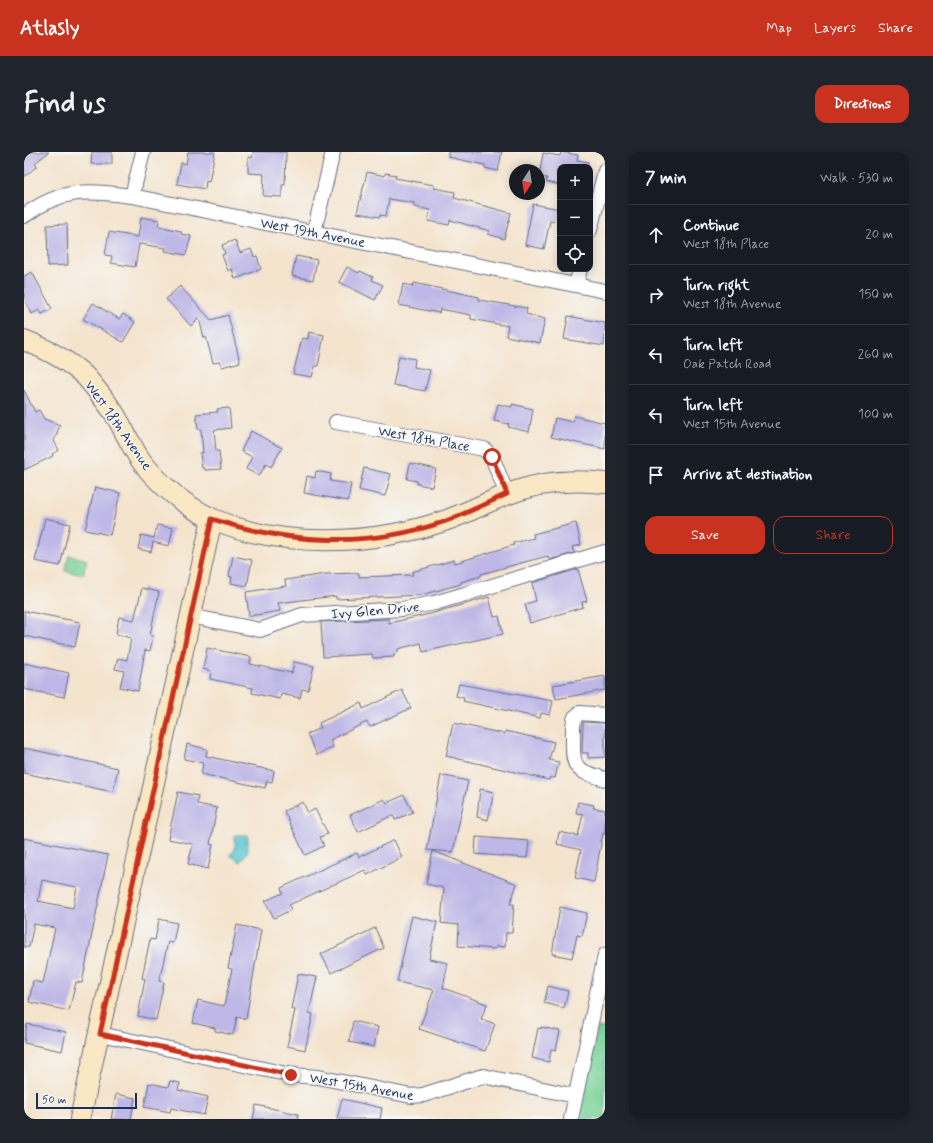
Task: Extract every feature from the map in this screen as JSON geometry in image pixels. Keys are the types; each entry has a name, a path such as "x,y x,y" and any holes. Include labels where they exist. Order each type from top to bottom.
{"main road":[{"name":"West 18th Avenue","path":"24,340 42,347 67,362 85,377 114,413 142,462 160,482 177,497 212,519 252,531 286,537 347,540 382,536 446,521 507,494 533,487 560,482 605,483"},
{"path":"80,1119 100,1034 212,519"}],"street":[{"path":"132,196 143,152"},
{"path":"314,232 333,152"},
{"path":"593,218 605,171"},
{"name":"West 19th Avenue","path":"24,216 44,203 62,195 96,191 132,196 605,291"},
{"path":"576,285 579,272"},
{"name":"West 18th Place","path":"336,422 484,449 492,457 507,494"},
{"name":"Ivy Glen Drive","path":"190,616 260,630 302,615 413,608 435,603 605,552"},
{"path":"605,715 580,713 575,717 572,756 577,767 584,772 605,780"},
{"path":"570,1119 605,955"},
{"name":"West 15th Avenue","path":"100,1034 291,1075 318,1077 411,1096 423,1095 483,1076 576,1096"}],"green space":[{"path":"69,555 87,560 83,575 65,571"},
{"path":"598,1027 605,1028 605,1119 578,1119"}],"water":[{"path":"235,835 248,835 248,851 240,862 230,855 235,849"}],"building":[{"path":"24,152 49,152 35,163 37,166 24,177"},
{"path":"92,152 112,152 112,164 91,164"},
{"path":"188,152 215,152 209,182 206,181 205,189 177,184 181,163 186,164"},
{"path":"253,152 286,152 285,185 282,185 282,197 263,196 264,174 248,173 248,157 252,158"},
{"path":"448,152 502,152 498,171 485,168 485,165 448,157"},
{"path":"561,152 578,155 577,160 588,162 588,164 557,164 557,184 546,182 547,178 545,178 545,164 541,164 543,153 560,156"},
{"path":"367,172 385,176 385,173 396,175 395,178 434,185 434,188 455,192 454,198 511,213 504,239 488,234 490,231 450,220 449,225 428,221 430,210 414,207 414,203 389,199 386,216 380,215 380,217 357,213"},
{"path":"533,204 557,208 557,222 550,221 544,249 525,245"},
{"path":"141,217 159,220 158,226 181,231 181,234 191,236 186,255 165,251 166,248 139,244 135,267 111,263 112,256 105,255 109,232 138,237"},
{"path":"67,224 68,265 48,266 47,225"},
{"path":"235,240 240,253 251,249 254,257 257,256 261,269 235,279 232,269 228,271 222,255 225,254 222,245"},
{"path":"296,256 317,260 313,280 292,276"},
{"path":"347,267 359,273 360,271 373,277 372,280 383,285 375,300 339,282"},
{"path":"32,272 52,309 42,314 39,310 32,314 24,298 24,276"},
{"path":"414,283 479,297 479,300 527,308 526,314 545,319 540,343 506,336 508,326 471,319 471,315 440,309 439,313 399,305 403,284 413,286"},
{"path":"180,286 211,320 228,315 240,362 222,367 220,362 213,363 199,318 191,326 166,299"},
{"path":"93,303 119,319 123,314 135,322 123,342 83,319"},
{"path":"568,316 605,323 604,346 564,339"},
{"path":"309,332 324,335 318,366 315,366 312,377 293,374 302,338 308,339"},
{"path":"399,356 415,359 414,367 430,370 425,391 393,385"},
{"path":"24,390 35,412 39,410 44,419 60,425 54,441 59,450 52,454 53,456 24,470"},
{"path":"498,404 512,407 512,404 533,409 529,432 508,427 509,424 494,421"},
{"path":"229,408 231,428 214,430 216,451 219,451 221,469 205,470 202,468 200,453 203,453 201,429 198,429 196,414 218,412 217,409"},
{"path":"574,416 605,423 605,449 551,437 555,418 573,422"},
{"path":"251,431 282,448 271,467 266,464 259,476 246,469 252,457 241,451"},
{"path":"410,463 436,469 432,487 417,484 417,481 407,479"},
{"path":"364,468 391,474 385,496 359,490"},
{"path":"316,471 331,474 330,481 351,484 348,501 304,493 307,476 315,478"},
{"path":"95,487 120,493 110,535 85,530"},
{"path":"45,518 70,524 60,566 35,561"},
{"path":"576,523 581,545 572,547 574,553 549,560 548,556 521,563 481,574 481,576 461,582 461,584 421,595 336,599 336,596 310,599 278,603 280,611 249,616 246,592 286,586 285,580 326,574 359,573 359,577 413,575 412,572 454,560 455,563 514,545 513,543 534,538 533,534"},
{"path":"157,525 173,528 169,546 153,542 151,552 138,549 141,535 154,538"},
{"path":"233,556 252,560 247,586 231,583 232,577 229,576"},
{"path":"578,569 587,601 582,602 583,607 530,623 525,604 536,601 532,583"},
{"path":"142,588 159,592 150,635 153,636 150,651 145,650 138,691 120,687 124,671 115,669 118,658 127,660 131,638 116,634 119,617 134,620"},
{"path":"489,597 494,617 499,616 503,634 423,652 421,643 398,649 398,653 394,654 394,657 373,658 372,654 323,657 321,622 389,619 389,623 430,614"},
{"path":"24,611 80,622 75,647 24,636"},
{"path":"207,648 251,657 250,664 292,673 294,662 314,666 308,690 302,689 300,698 281,694 280,699 252,693 253,688 210,679 211,671 203,669"},
{"path":"24,663 69,673 64,697 24,689"},
{"path":"605,676 605,690 556,699 553,685"},
{"path":"459,684 553,701 550,715 541,713 540,718 463,701 464,698 456,696"},
{"path":"402,690 411,708 370,727 367,722 330,740 333,747 317,755 307,734 321,728 319,723 361,703 363,709"},
{"path":"583,722 605,723 605,757 588,758 588,753 582,753"},
{"path":"453,723 505,734 505,731 554,742 549,760 559,762 555,778 550,777 549,780 446,756"},
{"path":"187,744 207,749 206,756 274,771 272,782 267,781 265,788 201,774 203,763 184,759"},
{"path":"24,748 118,768 113,792 24,773"},
{"path":"441,775 468,781 453,852 427,850"},
{"path":"480,789 494,792 488,820 477,817"},
{"path":"178,792 198,796 197,804 217,808 210,844 213,845 208,869 188,864 193,844 168,839"},
{"path":"404,795 413,812 395,820 393,815 358,832 350,815 384,799 387,803"},
{"path":"303,802 308,813 315,809 328,834 320,837 324,846 305,855 284,811"},
{"path":"578,802 594,805 593,808 605,810 605,834 603,833 594,882 575,878 581,850 557,844 559,832 578,836 583,814 576,813"},
{"path":"476,837 529,841 527,858 475,854"},
{"path":"24,838 108,855 82,983 76,982 69,1011 29,1002 33,981 43,983 55,928 34,924 29,947 24,947","holes":["42,880 77,887 73,908 38,901"]},
{"path":"394,840 402,857 367,875 365,870 289,905 291,910 274,918 265,901 283,893 281,888 357,853 359,857"},
{"path":"433,851 517,884 510,904 514,904 512,933 506,933 505,947 496,946 496,949 458,946 459,925 441,923 444,888 426,884"},
{"path":"560,907 587,913 582,936 577,935 572,958 552,954"},
{"path":"412,916 437,922 429,959 448,963 443,988 487,1004 481,1019 495,1024 485,1051 419,1029 434,990 397,982"},
{"path":"159,919 177,923 173,943 168,942 159,981 164,982 156,1020 138,1016 145,979 142,978 150,939 155,940"},
{"path":"237,925 261,930 246,1019 237,1017 233,1035 215,1031 215,1028 193,1023 198,1000 224,1006 232,969 228,968"},
{"path":"375,928 384,948 331,973 321,954"},
{"path":"298,974 317,977 309,1013 313,1014 305,1050 287,1046 295,1010 291,1009"},
{"path":"548,986 568,991 564,1008 544,1003"},
{"path":"353,1021 378,1027 374,1047 349,1042"},
{"path":"27,1024 66,1032 62,1051 24,1043"},
{"path":"541,1027 560,1031 556,1050 551,1049 549,1062 532,1058 538,1028 541,1029"},
{"path":"170,1081 180,1083 178,1090 208,1097 204,1115 171,1108 170,1112 144,1107 149,1083 168,1087"},
{"path":"116,1094 135,1098 131,1119 111,1119"},
{"path":"342,1099 382,1108 380,1119 337,1119"},
{"path":"256,1105 298,1114 298,1119 253,1119"}],"route":[{"path":"291,1075 100,1034 212,519 252,531 314,540 347,540 403,532 446,521 507,494 492,457"}]}
